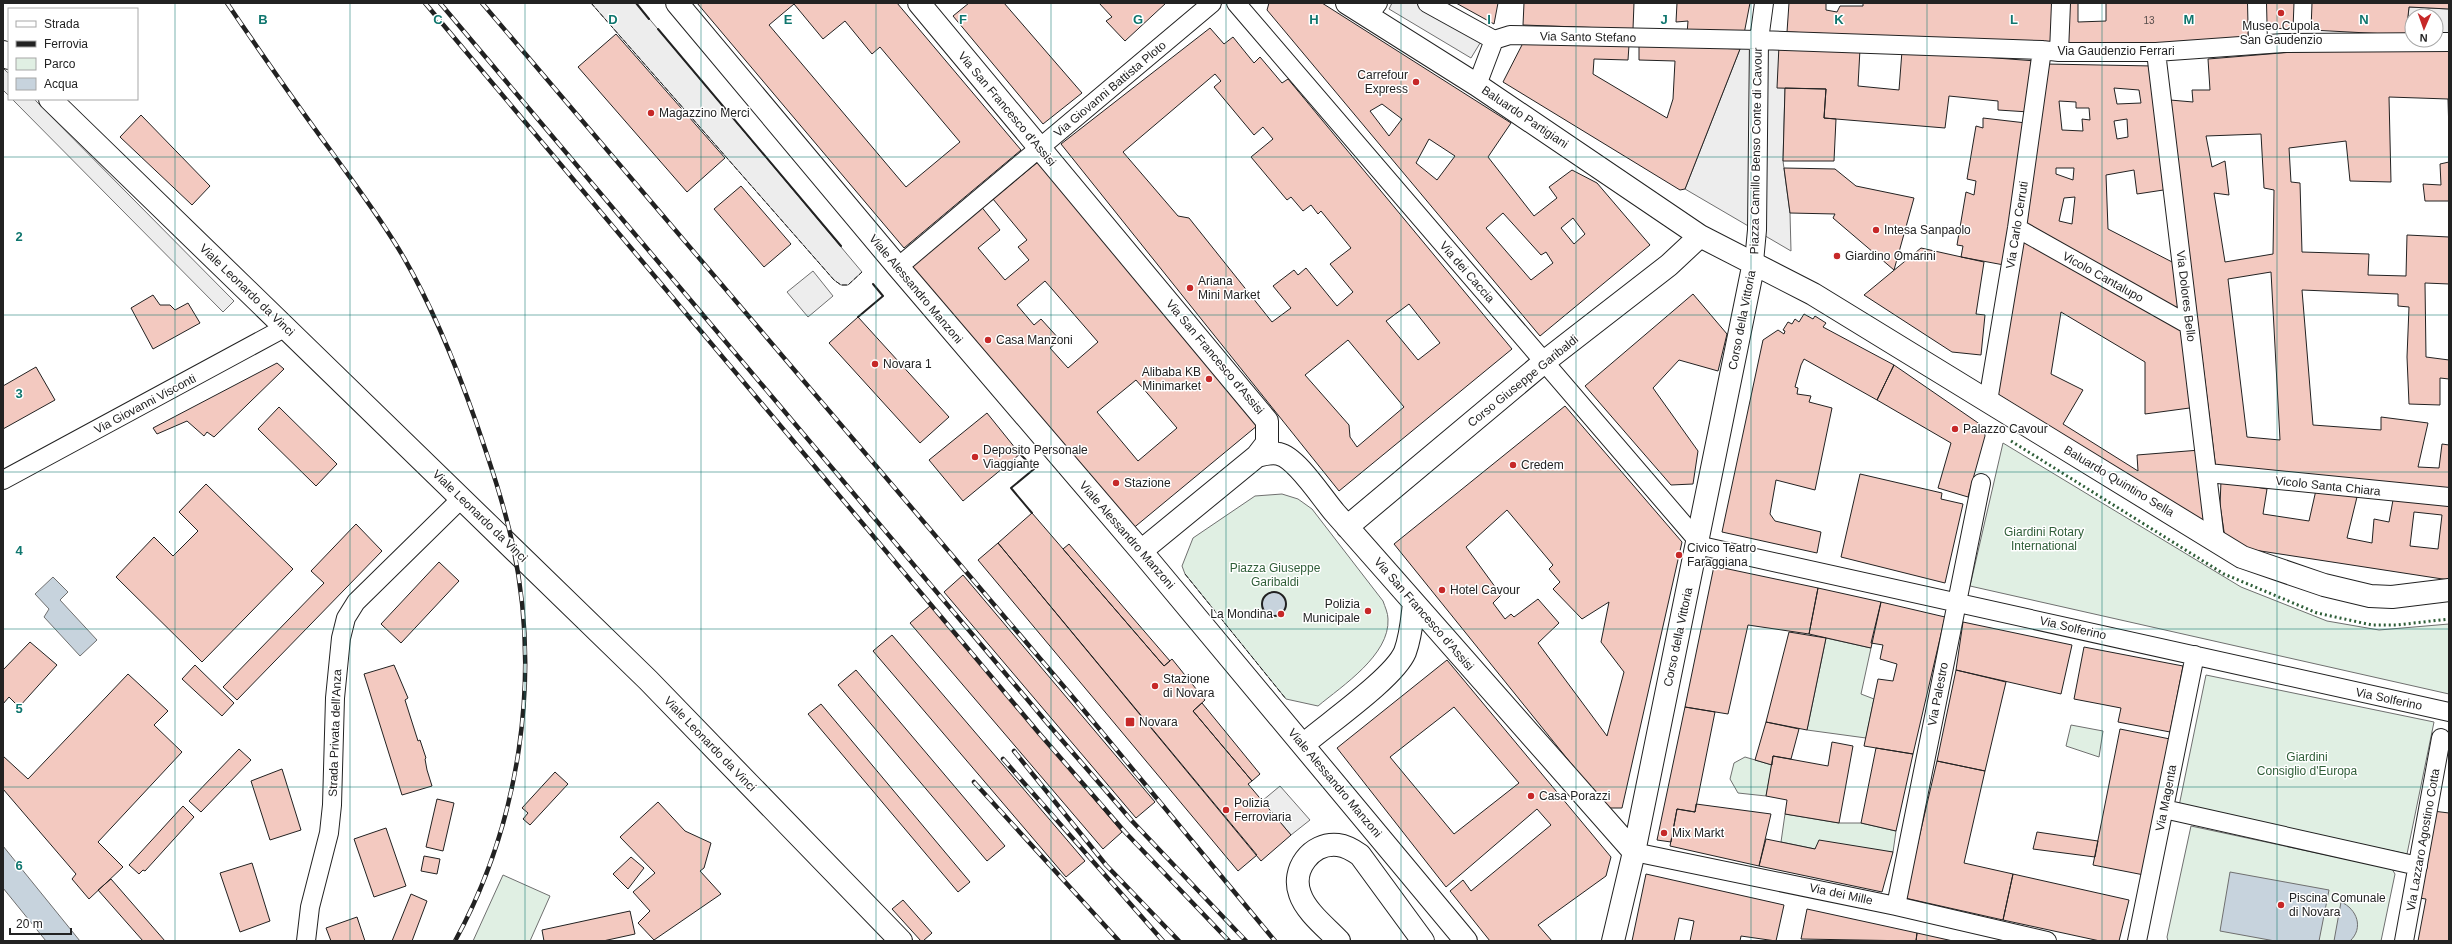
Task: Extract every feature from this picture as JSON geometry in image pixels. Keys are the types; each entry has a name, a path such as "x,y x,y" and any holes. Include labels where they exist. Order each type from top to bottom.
{"street":[{"name":"Viale Alessandro Manzoni","path":"676,3 898,267 1141,551 1466,941"},
{"name":"Via San Francesco d'Assisi","path":"919,3 1267,421 1267,443 1257,456"},
{"name":"Via Giovanni Battista Ploto","path":"898,267 1212,3"},
{"name":"Via dei Caccia","path":"1236,3 1698,543"},
{"name":"Baluardo Partigiani","path":"1347,3 1373,9 1477,85 1700,236 1754,262"},
{"path":"1427,3 1494,40 1477,85"},
{"name":"Piazza Camillo Benso Conte di Cavour","path":"1754,262 1757,230 1759,40 1764,3"},
{"name":"Via Carlo Cerruti","path":"1990,394 2017,228 2061,3"},
{"path":"2257,3 2258,44"},
{"name":"Via Santo Stefano","path":"1494,40 1510,35 1759,40"},
{"name":"Via Gaudenzio Ferrari","path":"1759,40 2051,51 2156,52 2283,43 2449,42"},
{"name":"Via Dolores Bello","path":"2156,52 2208,473 2214,540"},
{"name":"Viale Leonardo da Vinci","path":"51,100 648,680 901,941"},
{"name":"Vicolo Cantalupo","path":"2017,228 2190,325"},
{"name":"Corso Giuseppe Garibaldi","path":"1347,527 1544,362 1669,265 1700,236"},
{"name":"Baluardo Quintino Sella","path":"1754,262 1990,394 2242,557 2324,585 2370,596 2392,597 2449,590"},
{"name":"Corso della Vittoria","path":"1614,941 1698,543 1754,262"},
{"name":"Via Giovanni Visconti","path":"3,480 286,327"},
{"name":"Via San Francesco d'Assisi","path":"1257,456 1270,453 1280,454 1291,460 1347,527 1634,852"},
{"path":"1141,551 1257,456"},
{"name":"Vicolo Santa Chiara","path":"2208,473 2449,497"},
{"name":"Via Palestro","path":"1896,906 1981,483"},
{"name":"Strada Privata dell'Anza","path":"306,941 310,907 329,832 332,805 334,698 346,618 356,602 462,498"},
{"name":"Via Solferino","path":"1698,543 2449,712"},
{"path":"1302,745 1393,670 1404,652 1412,627 1414,603"},
{"name":"Via Magenta","path":"2137,941 2195,656"},
{"name":"Via Lazzaro Agostino Cotta","path":"2404,941 2441,738"},
{"path":"2164,809 2418,866"},
{"path":"1339,941 1307,906 1300,895 1297,883 1299,870 1305,860 1314,851 1325,846 1344,846 1360,855 1423,941"},
{"name":"Via dei Mille","path":"1634,852 1896,906 2047,941"}],"green space":[{"name":"Giardini Rotary International","path":"2003,443 2241,587 2327,621 2379,630 2449,624 2449,694 1970,586"},
{"name":"Piazza Giuseppe Garibaldi","path":"1282,494 1298,499 1312,509 1383,601 1388,614 1387,632 1373,657 1351,679 1318,706 1286,699 1185,574 1182,566 1193,538 1255,496"},
{"path":"1826,638 1871,648 1861,694 1874,699 1866,738 1807,730"},
{"name":"Giardini Consiglio d'Europa","path":"2206,675 2434,722 2407,854 2179,806"},
{"path":"2071,725 2103,731 2099,757 2066,746"},
{"path":"1745,757 1772,765 1766,796 1738,793 1730,779 1734,763"},
{"path":"1785,814 1839,823 1861,823 1896,831 1893,852 1815,849 1781,842"},
{"name":"Piscina Comunale di Novara","path":"2191,826 2392,869 2395,874 2381,941 2168,941 2167,937"},
{"path":"503,875 550,896 530,941 473,941"}],"shaded area":[{"path":"591,3 636,3 862,272 848,285 841,285 834,280"},
{"path":"1392,3 1442,3 1488,30 1471,58 1389,9"},
{"path":"2409,7 2429,8 2409,8"},
{"path":"2444,9 2449,9 2449,36 2444,36"},
{"path":"1740,39 1780,40 1785,88 1783,161 1790,213 1791,251 1685,189 1740,49"},
{"path":"3,68 8,73 8,95 3,90"},
{"path":"13,100 35,100 234,301 223,312"},
{"path":"813,271 833,296 808,317 787,292"},
{"path":"1280,786 1310,820 1291,835 1262,801"}],"water":[{"path":"53,577 68,592 60,600 97,640 80,656 44,617 49,609 35,594"},
{"path":"1274,592 1279,593 1285,599 1285,609 1279,615 1274,616 1269,615 1263,609 1262,604 1263,599 1269,593"},
{"path":"3,846 80,941 46,941 3,888"},
{"path":"2230,872 2329,890 2319,941 2275,941 2220,931"},
{"path":"2341,902 2351,909 2357,919 2357,930 2350,941 2334,941"}],"building":[{"path":"697,3 897,3 1021,150 904,248","holes":["794,4 823,39 845,21 872,54 880,47 960,142 906,187 769,25"]},
{"path":"969,3 1004,3 1082,93 1043,124 953,16"},
{"path":"1099,3 1166,3 1125,41 1106,21 1112,17"},
{"path":"1269,3 1322,3 1511,123 1488,157 1534,216 1557,198 1549,187 1572,170 1597,183 1650,245 1540,336 1267,10","holes":["1382,104 1402,119 1389,136 1370,111","1429,139 1455,156 1437,180 1416,163","1503,213 1541,255 1546,252 1553,263 1531,280 1486,228","1573,218 1585,234 1574,244 1561,228"]},
{"path":"1456,3 1498,3 1494,24"},
{"path":"1524,3 1634,3 1633,29 1523,25"},
{"path":"1677,3 1750,3 1744,34 1687,34 1688,21 1676,22"},
{"path":"1789,3 1826,3 1826,10 1837,12 1840,6 1863,6 1863,3 2054,3 2052,43 1787,32"},
{"path":"2065,3 2078,3 2078,22 2106,21 2106,3 2249,3 2248,41 2063,46"},
{"path":"2266,3 2294,3 2293,29 2265,28"},
{"path":"2312,3 2449,3 2449,9 2404,8 2404,35 2311,30"},
{"path":"1210,28 1224,44 1233,37 1254,63 1260,57 1282,83 1288,79 1512,349 1339,491 1061,144","holes":["1215,74 1221,81 1214,87 1254,135 1263,127 1273,139 1251,157 1287,200 1291,197 1303,211 1311,205 1318,214 1321,211 1351,248 1330,264 1353,292 1337,306 1306,268 1298,275 1294,270 1273,286 1291,308 1272,322 1189,218 1178,216 1123,152","1409,304 1440,343 1418,360 1386,321","1348,340 1404,407 1357,447 1350,437 1349,425 1305,375"]},
{"name":"Magazzino Merci","path":"616,34 725,158 687,192 578,67"},
{"path":"1524,41 1629,45 1628,60 1594,59 1593,74 1667,118 1673,99 1675,61 1639,60 1639,45 1740,49 1685,189 1680,190 1503,82"},
{"path":"1779,45 1860,49 1858,86 1899,90 1902,51 2036,61 2029,112 1998,110 1998,101 1949,96 1945,128 1824,118 1826,89 1777,88"},
{"path":"2449,48 2449,134 2448,99 2389,97 2391,182 2350,181 2346,141 2289,148 2291,182 2300,183 2302,252 2369,254 2368,275 2406,276 2407,235 2449,237 2449,284 2425,283 2426,357 2449,360 2449,379 2440,378 2440,405 2409,404 2407,357 2409,307 2398,306 2398,294 2302,290 2313,425 2381,430 2381,417 2428,423 2418,467 2439,468 2442,444 2449,445 2449,491 2216,470 2170,100 2193,102 2192,90 2210,90 2208,59 2293,52","holes":["2261,134 2264,188 2274,190 2273,254 2225,262 2214,193 2229,195 2225,161 2212,167 2206,136","2271,272 2280,440 2247,437 2228,279"]},
{"path":"2046,64 2153,66 2170,189 2137,194 2134,170 2106,175 2108,229 2176,264 2183,316 2022,227","holes":["2114,88 2139,90 2141,103 2117,104","2059,101 2076,102 2076,108 2089,108 2090,120 2082,119 2083,131 2062,130","2127,119 2128,137 2117,139 2114,121","2056,168 2074,168 2073,180 2056,174","2075,197 2072,224 2059,221 2064,198"]},
{"path":"1785,88 1826,89 1824,118 1836,119 1834,161 1783,161"},
{"path":"141,115 210,186 192,205 120,137"},
{"path":"1983,118 2026,123 2004,265 1961,257 1963,246 1957,245 1966,192 1974,195 1976,181 1967,179 1976,126 1983,128"},
{"path":"1038,162 1258,425 1131,530 908,265 980,205 1000,230 978,248 1005,280 1029,260 1018,247 1027,240 993,199","holes":["1045,281 1098,342 1068,368 1050,348 1060,340 1041,319 1034,325 1017,305","1136,380 1177,428 1138,461 1097,412"]},
{"path":"2449,162 2449,201 2425,201 2423,184 2441,185 2440,164"},
{"name":"Intesa Sanpaolo","path":"1784,168 1835,169 1856,186 1914,198 1894,270 1833,218 1835,214 1790,213"},
{"path":"741,186 791,244 764,267 714,209"},
{"path":"2021,236 2188,325 2197,407 2145,414 2145,362 2061,312 2051,374 2083,390 2063,424 2138,471 2137,455 2200,450 2208,519 2202,523 1996,393"},
{"path":"1921,248 1984,262 1976,314 1985,315 1981,355 1952,352 1864,295"},
{"path":"1693,294 1727,334 1718,371 1679,360 1653,388 1698,451 1693,484 1671,485 1585,386"},
{"path":"153,295 160,305 170,305 175,310 188,303 200,323 153,349 131,308"},
{"path":"1804,314 1813,319 1815,316 1826,323 1823,327 1894,365 1877,400 1804,359 1801,365 1795,387 1798,388 1797,394 1811,396 1809,402 1832,408 1815,490 1776,480 1770,514 1775,521 1821,532 1817,553 1722,532 1763,340 1778,330 1784,334 1785,331 1783,330 1788,322 1792,324 1795,319 1799,322"},
{"name":"Novara 1","path":"858,317 949,417 920,443 829,343"},
{"path":"277,363 284,369 214,437 207,432 204,436 187,421 157,434 153,428"},
{"name":"Palazzo Cavour","path":"1894,365 1984,427 1985,436 1968,497 1938,488 1951,443 1877,400"},
{"path":"36,367 55,400 3,429 3,386"},
{"path":"1565,406 1682,542 1622,808 1607,808 1394,544","holes":["1507,510 1553,565 1549,569 1560,582 1553,589 1582,619 1609,602 1601,642 1624,672 1607,736 1538,643 1559,623 1538,599 1514,617 1511,614 1505,619 1493,603 1501,595 1466,547"]},
{"path":"279,407 337,464 316,486 258,429"},
{"name":"Deposito Personale Viaggiante","path":"987,413 1020,454 963,501 929,460"},
{"path":"1860,474 1942,493 1941,499 1963,504 1945,583 1841,557"},
{"path":"2221,481 2267,489 2263,514 2309,521 2316,490 2357,497 2347,538 2372,543 2374,519 2389,522 2393,500 2449,501 2449,580 2241,548 2225,538 2220,505","holes":["2414,512 2442,515 2438,549 2410,546"]},
{"path":"206,484 293,569 202,662 116,577 154,537 173,556 198,531 179,512"},
{"name":"Stazione di Novara","path":"1032,513 1164,666 1172,659 1205,700 1193,711 1252,781 1248,784 1291,835 1261,861 998,543"},
{"path":"356,524 382,551 237,700 223,687 324,583 311,571"},
{"path":"998,543 1257,855 1238,871 978,560"},
{"path":"1069,544 1170,661 1164,666 1063,549"},
{"path":"439,562 459,581 401,643 381,624"},
{"path":"1714,566 1818,588 1809,634 1748,625 1728,714 1685,707"},
{"path":"963,575 1155,802 1136,818 944,592"},
{"path":"1818,588 1881,602 1871,648 1809,634"},
{"path":"1881,602 1945,617 1913,754 1864,746 1878,679 1893,681 1897,664 1880,659 1883,645 1871,643"},
{"path":"930,606 1122,832 1103,849 910,623"},
{"path":"1963,622 2072,645 2061,694 1956,670"},
{"path":"1789,632 1826,638 1807,730 1766,722"},
{"path":"892,635 1085,861 1066,877 873,651"},
{"path":"30,642 57,665 19,707 9,697 3,704 3,670"},
{"path":"2084,647 2183,666 2170,732 2118,722 2121,708 2074,699"},
{"name":"Casa Porazzi","path":"1447,660 1611,857 1606,876 1538,925 1552,941 1490,941 1450,891 1463,880 1471,891 1551,825 1537,809 1446,887 1337,748","holes":["1454,707 1519,783 1454,834 1390,757"]},
{"path":"195,665 234,703 222,716 182,679"},
{"path":"394,665 408,698 405,700 418,741 420,740 426,758 427,770 432,786 402,795 364,674"},
{"path":"856,670 1005,846 987,861 838,685"},
{"path":"1956,670 2006,682 1985,771 1937,761"},
{"path":"128,674 168,711 154,725 182,752 98,842 123,867 89,899 72,879 76,874 3,789 3,756 28,779"},
{"path":"1202,703 1260,774 1252,781 1193,711"},
{"path":"821,704 970,882 958,892 808,714"},
{"path":"1685,707 1715,712 1695,812 1677,809 1671,842 1657,840"},
{"path":"1766,722 1799,729 1791,759 1773,756 1772,765 1755,760"},
{"path":"2120,729 2170,739 2144,875 2093,865"},
{"path":"1832,742 1853,746 1839,823 1785,814 1787,800 1766,796 1773,756 1828,766"},
{"path":"1876,748 1913,754 1896,831 1861,823"},
{"path":"239,749 251,760 201,812 189,801"},
{"path":"1937,761 1985,771 1964,863 2013,874 2003,920 1905,898"},
{"path":"282,769 301,830 270,840 251,781"},
{"path":"555,772 568,784 530,825 523,819 528,813 522,808"},
{"path":"437,799 454,803 443,851 426,847"},
{"path":"658,802 685,831 711,843 704,868 700,871 721,894 654,940 638,923 650,911 633,892 655,873 620,837"},
{"path":"1696,804 1771,814 1759,866 1670,846 1677,809 1695,812"},
{"path":"183,806 194,817 145,871 143,870 139,874 129,865"},
{"path":"2433,811 2449,813 2449,941 2418,941 2426,899 2419,898"},
{"path":"386,828 406,886 374,897 354,839"},
{"path":"2037,832 2098,841 2095,857 2033,849"},
{"path":"1766,839 1815,849 1819,840 1893,852 1882,892 1759,866"},
{"path":"424,856 440,859 437,874 421,871"},
{"path":"631,857 644,868 628,889 613,874"},
{"path":"252,863 270,921 240,932 220,873"},
{"path":"1646,874 1784,905 1776,941 1741,936 1740,941 1690,941 1694,921 1679,918 1674,941 1632,941"},
{"path":"2013,874 2129,900 2119,941 2100,941 2003,920"},
{"path":"111,879 165,941 143,941 98,890"},
{"path":"411,894 427,901 412,941 392,941"},
{"path":"903,900 932,933 923,941 921,941 892,909"},
{"path":"1807,909 1917,933 1916,941 1801,939"},
{"path":"630,911 635,934 603,941 544,941 542,930"},
{"path":"357,917 365,941 331,941 326,928"},
{"path":"1917,933 1953,941 1916,941"}],"railway":[{"path":"227,3 291,96 378,217 396,244 415,278 435,318 461,380 501,499 513,546 521,596 525,647 524,698 519,749 509,799 495,848 477,896 455,941"},
{"path":"425,3 1038,732 1125,832 1229,941"},
{"path":"440,3 1048,724 1132,821 1246,941"},
{"path":"482,3 1077,702 1275,941"},
{"path":"1014,751 1106,865 1179,941"},
{"path":"1003,759 1163,941"},
{"path":"974,782 1119,941"}],"hedge":[{"path":"2011,441 2224,574 2317,613 2372,625 2397,625 2449,619"}],"fence":[{"path":"591,3 834,280 841,285 848,285 862,272"},
{"path":"1185,574 1286,699"}],"wall":[{"path":"636,3 649,19"},
{"path":"658,29 841,246"},
{"path":"858,317 883,296 873,284"},
{"path":"1020,454 1026,460"},
{"path":"1032,513 1011,488 1034,469"},
{"path":"1274,592 1279,593 1285,599 1286,604 1285,609 1279,615 1274,616 1269,615 1263,609 1262,604 1263,599 1269,593 1274,592"}],"place":[{"name":"Museo Cupola San Gaudenzio","path":"2281,13"},
{"name":"Carrefour Express","path":"1416,82"},
{"name":"Magazzino Merci","path":"651,113"},
{"name":"Intesa Sanpaolo","path":"1876,230"},
{"name":"Giardino Omarini","path":"1837,256"},
{"name":"Ariana Mini Market","path":"1190,288"},
{"name":"Casa Manzoni","path":"988,340"},
{"name":"Novara 1","path":"875,364"},
{"name":"Alibaba KB Minimarket","path":"1209,379"},
{"name":"Palazzo Cavour","path":"1955,429"},
{"name":"Deposito Personale Viaggiante","path":"975,457"},
{"name":"Credem","path":"1513,465"},
{"name":"Stazione","path":"1116,483"},
{"name":"Civico Teatro Faraggiana","path":"1679,555"},
{"name":"Hotel Cavour","path":"1442,590"},
{"name":"Polizia Municipale","path":"1368,611"},
{"name":"La Mondina","path":"1281,614"},
{"name":"Stazione di Novara","path":"1155,686"},
{"name":"Novara","path":"1130,722"},
{"name":"Casa Porazzi","path":"1531,796"},
{"name":"Polizia Ferroviaria","path":"1226,810"},
{"name":"Mix Markt","path":"1664,833"},
{"name":"Piscina Comunale di Novara","path":"2281,905"}]}
